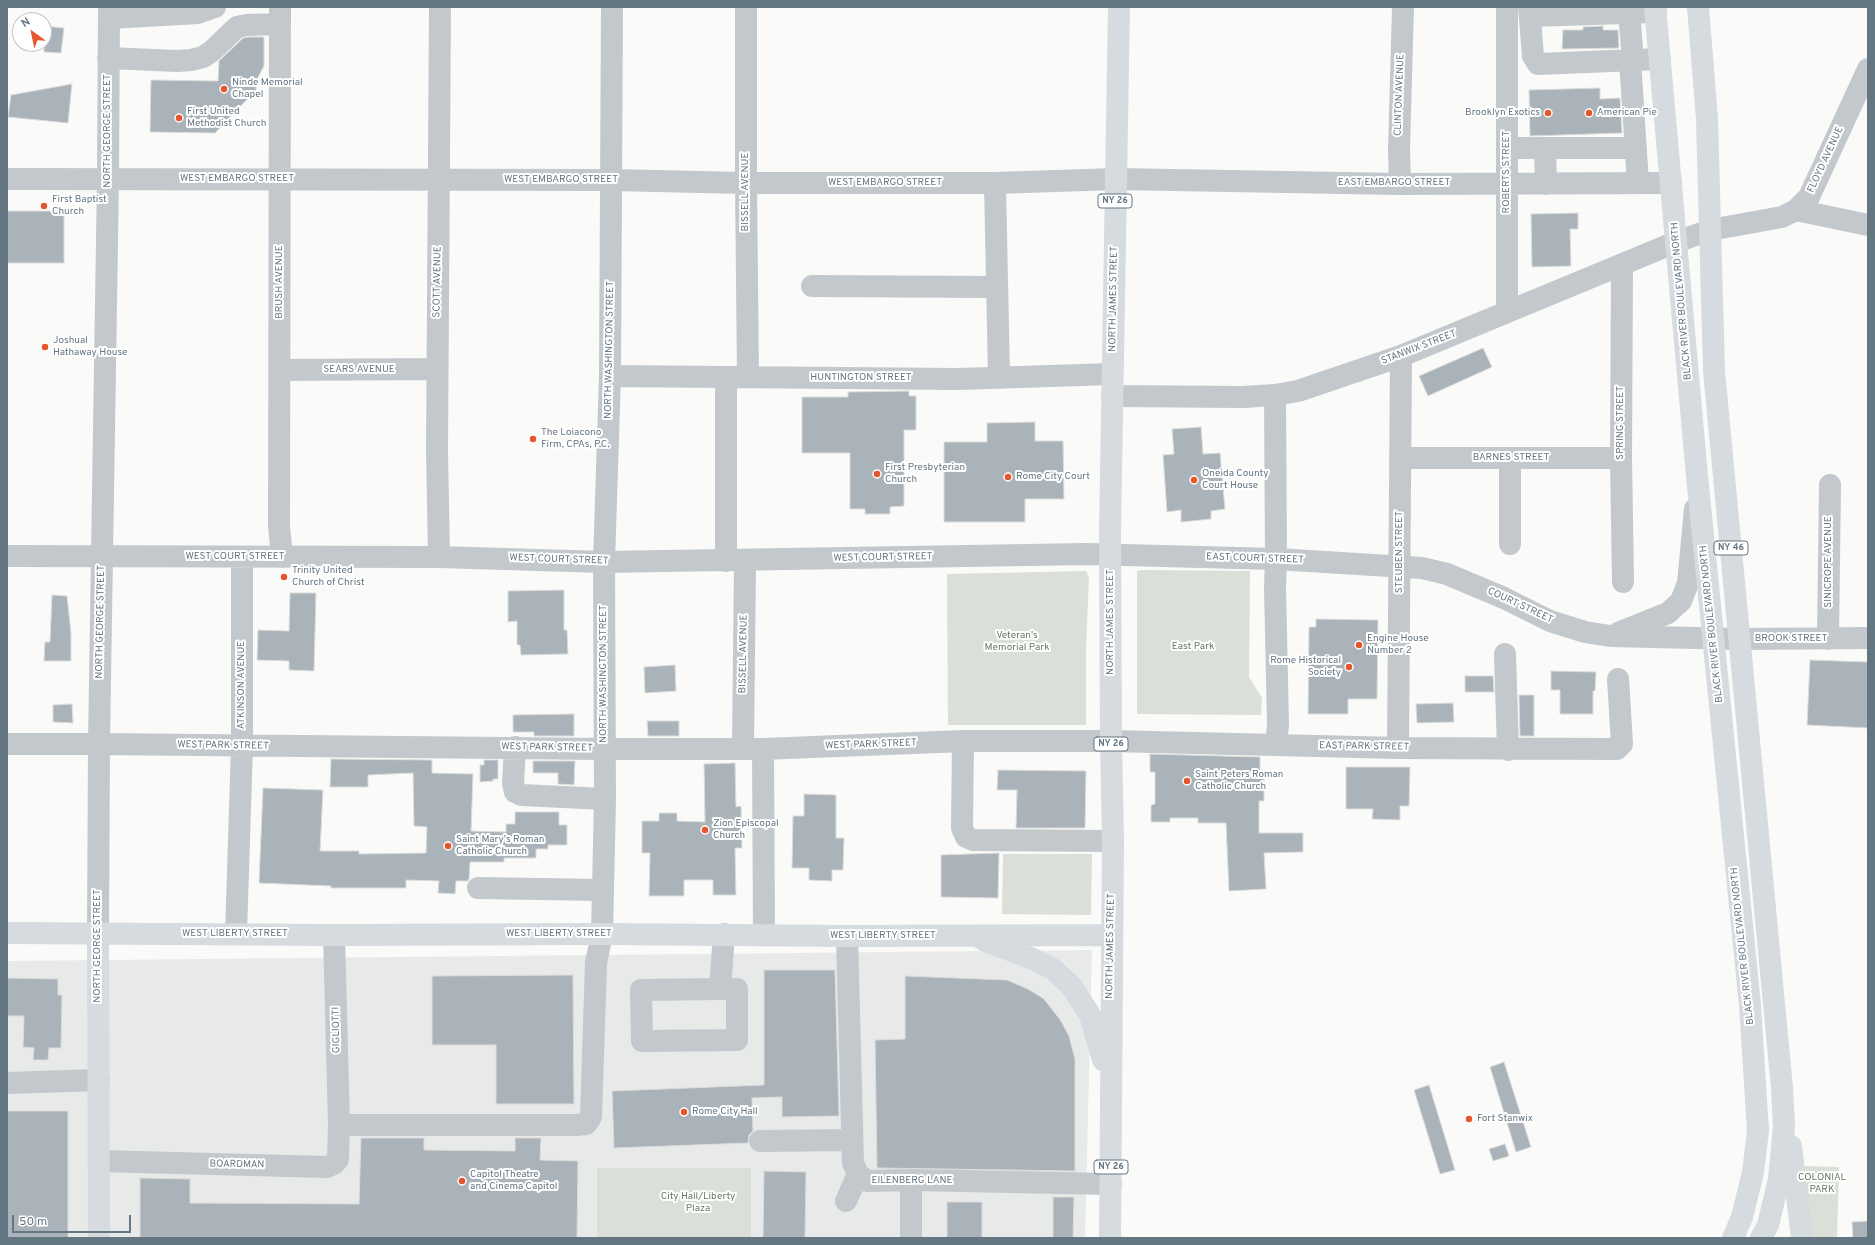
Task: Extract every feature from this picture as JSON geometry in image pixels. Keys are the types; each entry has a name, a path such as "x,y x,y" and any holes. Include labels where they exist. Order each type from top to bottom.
{"main road":[{"name":"NORTH JAMES STREET","path":"1110,1238 1111,935 1113,840 1110,554 1118,7"},
{"name":"NY 46","path":"1698,7 1707,119 1714,371 1782,1088 1784,1126 1779,1179 1768,1225 1761,1238"},
{"name":"BLACK RIVER BOULEVARD NORTH","path":"1656,9 1698,476 1750,1005 1758,1131 1753,1172 1742,1217 1733,1238"},
{"name":"WEST LIBERTY STREET","path":"7,933 334,935 724,934 764,936 1111,935"},
{"name":"NORTH GEORGE STREET","path":"98,934 99,1238"},
{"path":"971,936 1033,959 1053,969 1072,987 1090,1015 1103,1056 1110,1095"},
{"path":"1782,1088 1792,1151 1802,1238"}],"street":[{"path":"109,12 198,13 216,7"},
{"name":"SCOTT AVENUE","path":"439,556 437,370 440,180 440,7"},
{"name":"NORTH WASHINGTON STREET","path":"339,1125 576,1125 586,1124 591,1117 596,965 602,934 602,890 606,800 604,749 604,562 610,376 612,7"},
{"name":"BISSELL AVENUE","path":"746,7 748,377"},
{"name":"CLINTON AVENUE","path":"1400,184 1399,149 1403,7"},
{"name":"ROBERTS STREET","path":"1507,7 1507,312"},
{"path":"1656,9 1619,11 1530,11 1533,56 1538,64 1660,59"},
{"path":"1619,11 1632,60 1632,100 1638,183"},
{"name":"NORTH GEORGE STREET","path":"98,934 99,744 108,178 109,12"},
{"path":"108,58 192,60 203,57 212,51 237,27 280,16"},
{"name":"BRUSH AVENUE","path":"280,16 280,526 282,557"},
{"name":"FLOYD AVENUE","path":"1710,230 1782,217 1796,210 1810,195 1868,69"},
{"path":"1632,100 1663,98"},
{"path":"1507,148 1635,148"},
{"path":"1545,148 1546,184"},
{"name":"WEST EMBARGO STREET","path":"7,179 611,180 746,183 995,183 1116,180"},
{"name":"EAST EMBARGO STREET","path":"1116,180 1400,184 1671,183"},
{"path":"995,183 999,378"},
{"path":"1796,210 1868,225"},
{"name":"STANWIX STREET","path":"1112,396 1243,397 1275,395 1298,391 1401,356 1676,242 1710,230"},
{"name":"SPRING STREET","path":"1622,265 1621,458 1623,582"},
{"path":"812,286 996,287"},
{"name":"STEUBEN STREET","path":"1398,748 1401,356"},
{"name":"SEARS AVENUE","path":"280,370 437,370"},
{"name":"HUNTINGTON STREET","path":"610,376 999,378 1112,374"},
{"name":"BISSELL AVENUE","path":"726,376 735,561 753,748 764,936"},
{"path":"1275,395 1275,587 1278,725 1276,745"},
{"name":"BARNES STREET","path":"1401,458 1621,458"},
{"path":"1510,458 1510,544"},
{"path":"1610,636 1668,613 1681,601 1688,583 1698,476"},
{"name":"SINICROPE AVENUE","path":"1828,639 1830,485"},
{"name":"WEST COURT STREET","path":"7,556 439,556 604,562 1110,554"},
{"name":"EAST COURT STREET","path":"1110,554 1276,559 1400,565"},
{"name":"ATKINSON AVENUE","path":"236,934 242,746 242,557"},
{"name":"COURT STREET","path":"1400,565 1447,574 1504,598 1550,621 1583,632 1610,636 1714,639"},
{"name":"BROOK STREET","path":"1714,639 1868,638"},
{"path":"1505,654 1508,750"},
{"name":"EAST PARK STREET","path":"1111,741 1508,750 1617,749 1622,744 1618,680"},
{"path":"963,741 962,828 966,837 973,840 1113,840"},
{"name":"WEST PARK STREET","path":"7,744 515,747 604,749 753,748 963,741 1111,741"},
{"path":"515,747 513,783 515,792 521,795 606,800"},
{"path":"478,888 602,890"},
{"path":"720,989 724,934"},
{"name":"GIGLIOTTI","path":"334,935 339,1125"},
{"name":"EILENBERG LANE","path":"847,936 853,1163 858,1174 867,1181 911,1180 1111,1184"},
{"path":"720,989 737,989 737,1040 642,1041 641,990 720,989"},
{"path":"7,1083 99,1080"},
{"name":"BOARDMAN","path":"99,1161 327,1167 334,1164 338,1159 339,1125"},
{"path":"760,1141 852,1140"},
{"path":"846,1201 858,1174"},
{"path":"911,1180 911,1238"}],"shaded area":[{"path":"1092,950 1085,1238 7,1238 7,961"}],"green space":[{"name":"Veteran's Memorial Park","path":"1086,571 1089,578 1086,646 1086,725 948,725 947,574"},
{"name":"East Park","path":"1137,571 1250,571 1249,677 1262,698 1261,715 1137,714"},
{"path":"1003,854 1092,854 1091,915 1002,914"},
{"name":"COLONIAL PARK","path":"1804,1166 1839,1167 1837,1238 1808,1238"},
{"name":"City Hall/Liberty Plaza","path":"597,1168 751,1168 751,1238 597,1238"}],"building":[{"path":"1603,26 1603,30 1618,30 1619,48 1562,49 1563,30 1583,30 1583,27"},
{"path":"52,27 64,28 61,53 44,52 52,52"},
{"path":"264,37 264,66 256,81 256,90 215,133 150,132 151,80 218,81 219,61 243,38"},
{"path":"72,84 68,123 8,117 11,95"},
{"path":"1600,88 1600,99 1620,98 1622,133 1530,136 1529,90"},
{"path":"7,211 64,211 64,263 7,263"},
{"path":"1578,213 1578,229 1570,229 1571,266 1532,267 1531,214"},
{"path":"1483,348 1492,367 1428,396 1419,376"},
{"name":"First Presbyterian Church","path":"909,391 909,396 916,396 916,430 904,430 904,506 890,507 890,514 865,514 865,509 850,509 850,453 802,453 802,397 848,397 848,392"},
{"path":"1035,422 1035,441 1063,441 1064,499 1025,499 1025,522 944,522 944,442 987,442 987,423"},
{"name":"Oneida County Court House","path":"1201,427 1203,454 1220,453 1225,509 1211,511 1211,519 1181,522 1181,510 1167,512 1163,455 1174,454 1172,429"},
{"path":"564,590 564,630 567,630 568,654 521,655 520,645 517,645 517,621 508,622 508,591"},
{"path":"290,593 316,593 314,671 289,670 289,661 257,660 258,630 289,631"},
{"path":"52,595 67,596 71,633 71,661 44,661 45,642 50,642"},
{"path":"1316,619 1378,620 1377,699 1348,699 1348,714 1308,714 1309,627 1316,627"},
{"path":"1810,660 1868,662 1868,728 1807,725"},
{"path":"675,665 676,691 645,693 644,667"},
{"path":"1551,671 1596,672 1595,691 1593,691 1593,714 1560,714 1560,690 1551,690"},
{"path":"1465,676 1493,676 1494,692 1465,692"},
{"path":"1519,695 1534,695 1534,736 1520,736"},
{"path":"1453,703 1454,722 1417,723 1416,704"},
{"path":"72,704 73,723 53,722 53,705"},
{"path":"574,714 574,736 534,736 534,732 513,732 513,715"},
{"path":"647,721 679,721 679,736 648,736"},
{"path":"1150,754 1260,757 1260,772 1264,772 1264,801 1259,801 1259,833 1303,833 1303,852 1264,853 1266,889 1229,891 1226,823 1198,823 1198,818 1170,818 1170,822 1151,822 1151,805 1155,804 1155,772 1150,772"},
{"path":"331,759 432,760 432,773 473,774 471,831 506,832 506,824 515,824 515,812 559,812 559,825 567,825 567,845 548,845 548,849 536,849 536,858 504,858 504,862 470,862 469,879 468,881 456,881 455,894 438,893 439,881 406,880 406,888 331,888 331,886 259,883 263,788 323,790 320,851 359,851 359,854 426,853 427,827 414,826 413,773 368,775 368,787 330,787"},
{"path":"484,760 498,760 498,779 480,782 480,765 484,765"},
{"path":"533,761 575,761 574,785 558,784 558,773 533,773"},
{"path":"735,763 736,807 741,806 742,848 735,848 736,895 713,895 713,880 684,880 684,896 649,896 650,853 642,853 642,821 659,821 659,813 677,813 677,821 705,822 704,764"},
{"path":"1346,767 1410,767 1409,806 1400,806 1400,820 1372,819 1373,809 1346,809"},
{"path":"998,770 1086,771 1085,828 1016,828 1017,790 997,790"},
{"path":"804,794 836,795 836,838 844,838 843,870 832,870 832,881 809,880 809,868 792,868 793,816 804,816"},
{"path":"999,853 998,898 941,897 941,855"},
{"path":"764,970 835,970 839,1116 782,1117 782,1097 752,1098 753,1131 749,1135 748,1143 614,1148 612,1091 764,1085"},
{"path":"573,975 574,1104 496,1104 496,1045 432,1045 432,976"},
{"path":"905,976 1007,980 1028,989 1044,999 1061,1021 1069,1036 1075,1059 1075,1171 877,1168 875,1040 905,1039"},
{"path":"7,978 58,979 58,995 62,995 61,1048 49,1048 48,1060 33,1060 34,1048 23,1047 24,1016 7,1016"},
{"path":"1504,1062 1531,1147 1516,1152 1490,1067"},
{"path":"1429,1085 1455,1170 1440,1174 1414,1090"},
{"path":"7,1111 68,1111 68,1238 7,1238"},
{"path":"361,1138 424,1138 424,1150 515,1151 515,1138 541,1138 540,1160 578,1161 577,1238 140,1238 140,1178 190,1179 190,1203 359,1204"},
{"path":"1505,1144 1509,1156 1493,1161 1489,1149"},
{"path":"764,1171 806,1172 805,1238 763,1238"},
{"path":"1053,1197 1074,1197 1073,1238 1053,1238"},
{"path":"947,1202 982,1202 982,1238 947,1238"},
{"path":"1868,1221 1868,1238 1853,1238 1852,1222"}],"place":[{"name":"Ninde Memorial Chapel","path":"224,89"},
{"name":"Brooklyn Exotics","path":"1548,113"},
{"name":"American Pie","path":"1589,113"},
{"name":"First United Methodist Church","path":"179,118"},
{"name":"First Baptist Church","path":"44,206"},
{"name":"Joshual Hathaway House","path":"45,347"},
{"name":"The Loiacono Firm, CPAs, P.C.","path":"533,439"},
{"name":"First Presbyterian Church","path":"877,474"},
{"name":"Rome City Court","path":"1008,477"},
{"name":"Oneida County Court House","path":"1194,480"},
{"name":"Trinity United Church of Christ","path":"284,577"},
{"name":"Engine House Number 2","path":"1359,645"},
{"name":"Rome Historical Society","path":"1349,667"},
{"name":"Saint Peters Roman Catholic Church","path":"1187,781"},
{"name":"Zion Episcopal Church","path":"705,830"},
{"name":"Saint Mary's Roman Catholic Church","path":"448,846"},
{"name":"Rome City Hall","path":"684,1112"},
{"name":"Fort Stanwix","path":"1469,1119"},
{"name":"Capitol Theatre and Cinema Capitol","path":"462,1181"}]}
